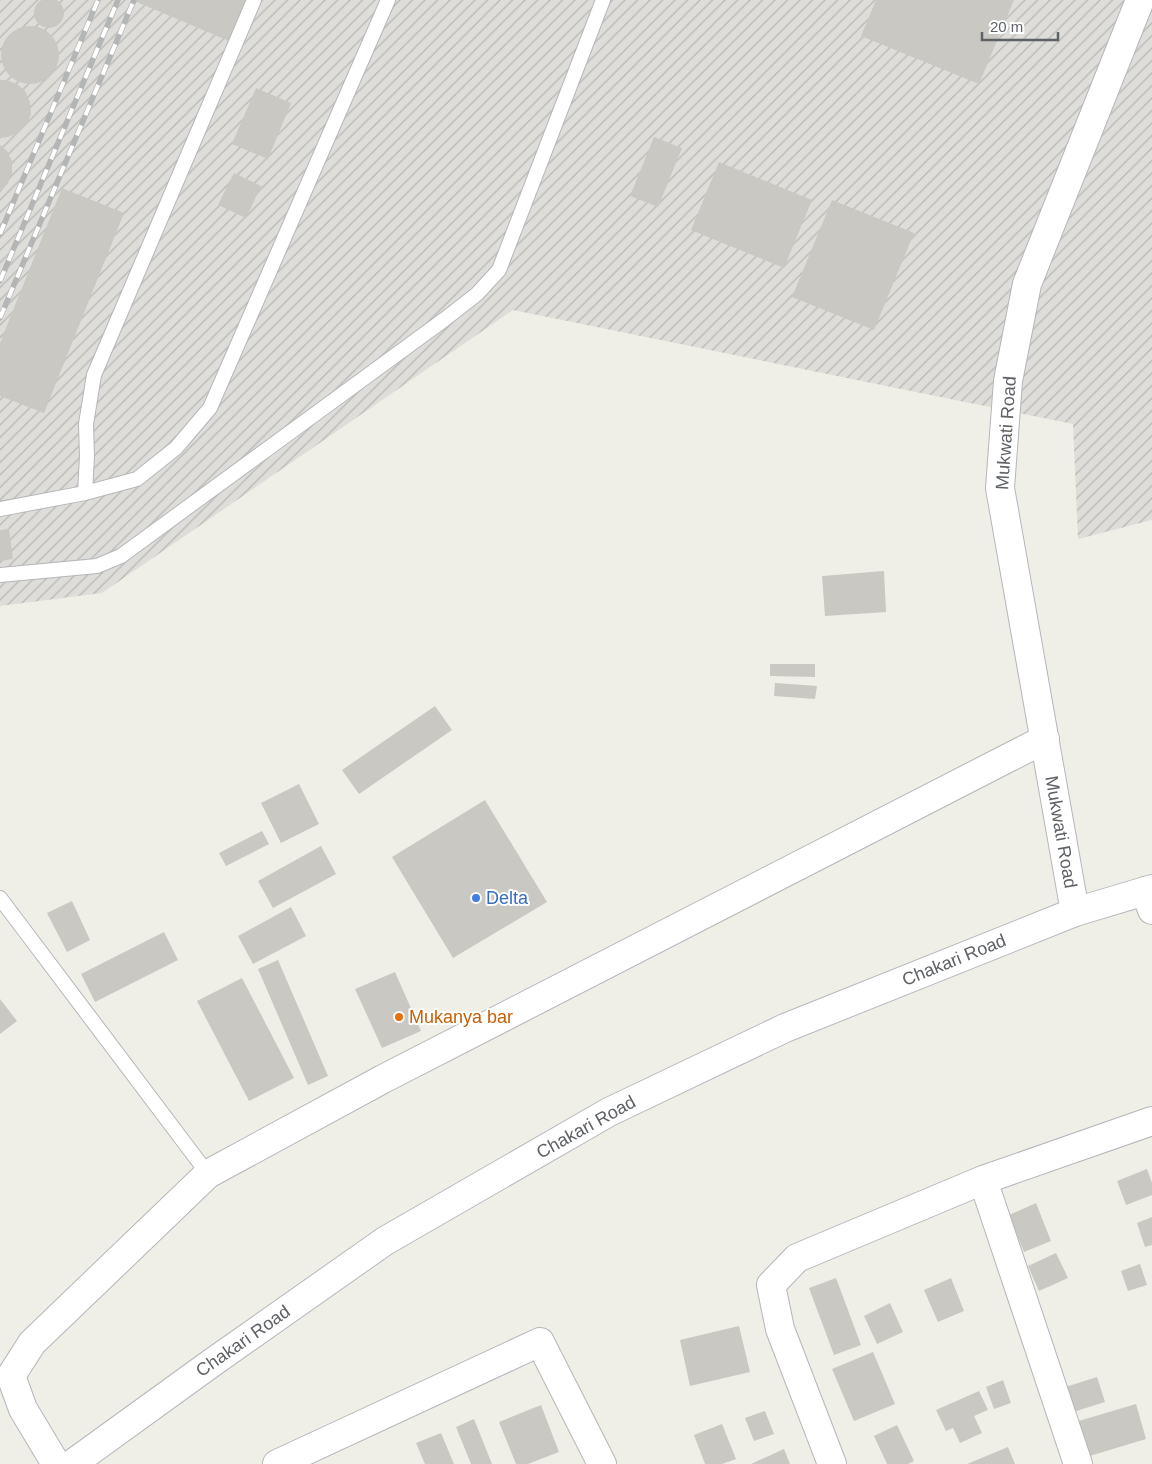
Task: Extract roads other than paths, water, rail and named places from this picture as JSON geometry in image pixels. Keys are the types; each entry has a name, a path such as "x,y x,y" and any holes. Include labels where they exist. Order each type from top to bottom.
{"street":[{"name":"Mukwati Road","path":"1075,912 1000,488 1008,381 1027,284 1140,0"},
{"path":"56,1464 6,1382 32,1343 208,1174 383,1079 1045,739"},
{"name":"Chakari Road","path":"72,1464 385,1241 609,1112 784,1028 1075,912 1150,897"},
{"path":"832,1464 780,1329 771,1285 797,1258 984,1180 1152,1121"},
{"path":"984,1180 1078,1464"},
{"path":"277,1464 540,1342 602,1464"}],"lane":[{"path":"85,493 86,424 94,375 254,0"},
{"path":"0,509 85,493 138,479 176,448 210,408 388,0"},
{"path":"0,575 96,566 121,556 445,320 477,294 499,270 603,0"},
{"path":"0,898 208,1174"}],"railway":[{"path":"0,234 98,0"},
{"path":"0,281 118,0"},
{"path":"0,318 134,0"}],"place":[{"name":"Delta","path":"476,898"},
{"name":"Mukanya bar","path":"399,1017"}]}
